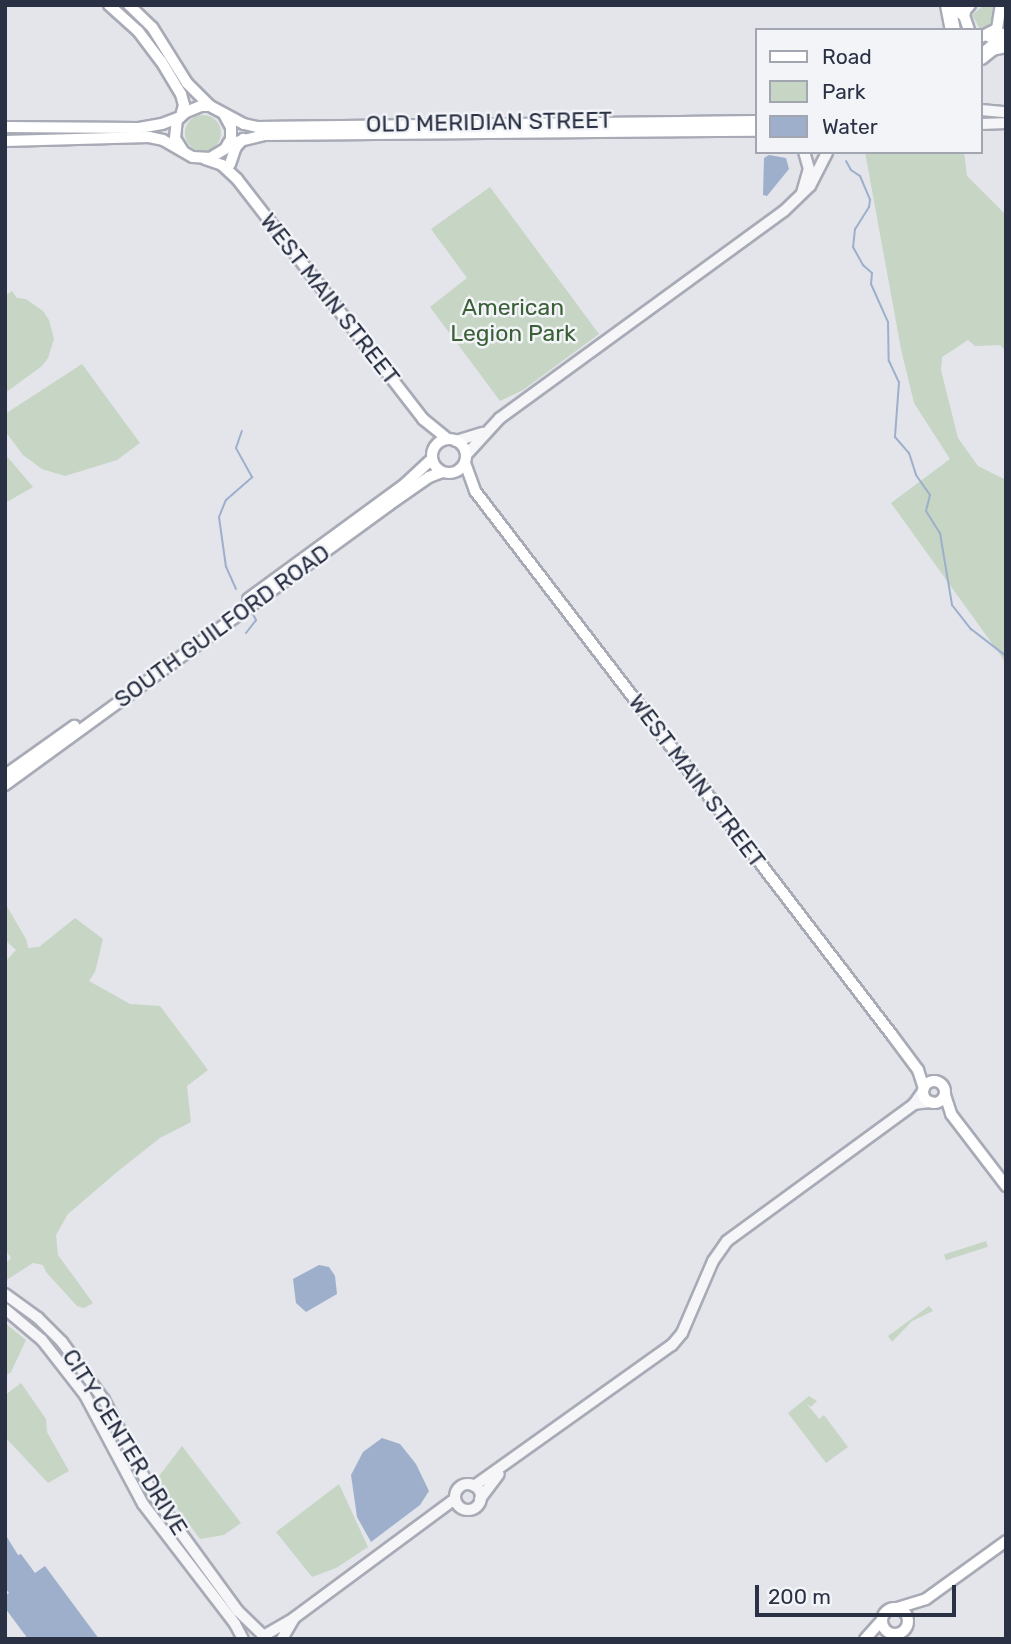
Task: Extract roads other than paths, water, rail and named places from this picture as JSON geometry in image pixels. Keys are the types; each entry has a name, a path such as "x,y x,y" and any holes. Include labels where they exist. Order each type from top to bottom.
{"highway":[{"path":"948,5 953,28"},
{"path":"985,37 1006,36"},
{"path":"983,55 992,48 1006,45"}],"main road":[{"path":"109,5 153,49 181,99 181,116 175,133 183,151"},
{"path":"5,141 149,136 205,159 218,155 227,145 231,127 223,113 209,106 187,83 152,27 129,5"},
{"path":"985,37 999,26 1001,5"},
{"path":"961,28 964,9"},
{"path":"964,9 969,28"},
{"path":"162,124 175,115 181,99"},
{"path":"5,127 139,128 162,124 197,107 209,106"},
{"name":"OLD MERIDIAN STREET","path":"223,113 257,127 572,121 755,121"},
{"path":"685,133 717,120"},
{"path":"572,121 573,135"},
{"name":"OLD MERIDIAN STREET","path":"227,145 244,138 755,131"},
{"path":"230,164 236,147 244,138"},
{"name":"WEST MAIN STREET","path":"227,145 230,164 237,179"},
{"name":"WEST MAIN STREET","path":"205,159 222,165 237,179 423,419 463,447 475,491"},
{"name":"WEST MAIN STREET","path":"423,419 433,454 447,473 475,491 918,1070 937,1081"},
{"name":"SOUTH GUILFORD ROAD","path":"5,775 405,484 433,454 452,440"},
{"name":"SOUTH GUILFORD ROAD","path":"5,785 396,500 447,473 466,459"},
{"name":"WEST MAIN STREET","path":"918,1070 923,1089"},
{"path":"951,1114 933,1103 923,1089 928,1082 937,1081 945,1087 951,1114 1006,1186"},
{"path":"933,1103 945,1095"},
{"path":"879,1639 904,1631 908,1621 926,1599 1006,1541"},
{"path":"865,1639 882,1620 886,1611 926,1599"},
{"path":"897,1608 905,1612 908,1621"},
{"path":"882,1620 885,1630 892,1634"}],"street":[{"path":"983,110 1006,113"},
{"path":"983,124 1006,123"},
{"path":"802,193 809,169 805,154"},
{"path":"466,459 483,433 777,216 813,181 826,154"},
{"path":"452,440 483,433"},
{"path":"457,1503 460,1488 474,1486 517,1457 672,1345 682,1332 717,1255 734,1234 914,1104 923,1089"},
{"path":"914,1104 933,1103"},
{"name":"CITY CENTER DRIVE","path":"5,1294 38,1318 62,1342 104,1400 154,1496 238,1611 266,1635"},
{"name":"CITY CENTER DRIVE","path":"5,1309 43,1340 85,1395 144,1504 245,1639"},
{"path":"245,1639 266,1635 294,1618 436,1513 457,1503 472,1509 493,1480 517,1457"},
{"path":"474,1486 480,1499"},
{"path":"282,1639 294,1618"}],"water":[{"path":"769,155 786,158 789,169 767,196 763,195 764,158"},
{"path":"319,1265 329,1267 335,1276 337,1294 306,1312 296,1303 293,1279"},
{"path":"382,1438 400,1444 416,1464 429,1491 420,1505 371,1542 357,1517 351,1475 363,1452"},
{"path":"5,1534 18,1555 21,1554 35,1573 45,1566 99,1639 28,1639 5,1608 5,1596 9,1593 5,1588"}],"waterway":[{"path":"846,161 851,170 860,176 870,200 869,207 855,229 853,247 863,265 872,273 871,284 888,322 889,361 899,382 895,437 909,453 916,475 930,495 926,511 940,533 952,605 971,629 1006,656"},
{"path":"236,589 226,567 219,517 226,500 252,477 236,448 242,431"},
{"path":"246,633 256,620 253,614"}],"park label":[{"name":"American Legion Park","path":"513,320"}]}
